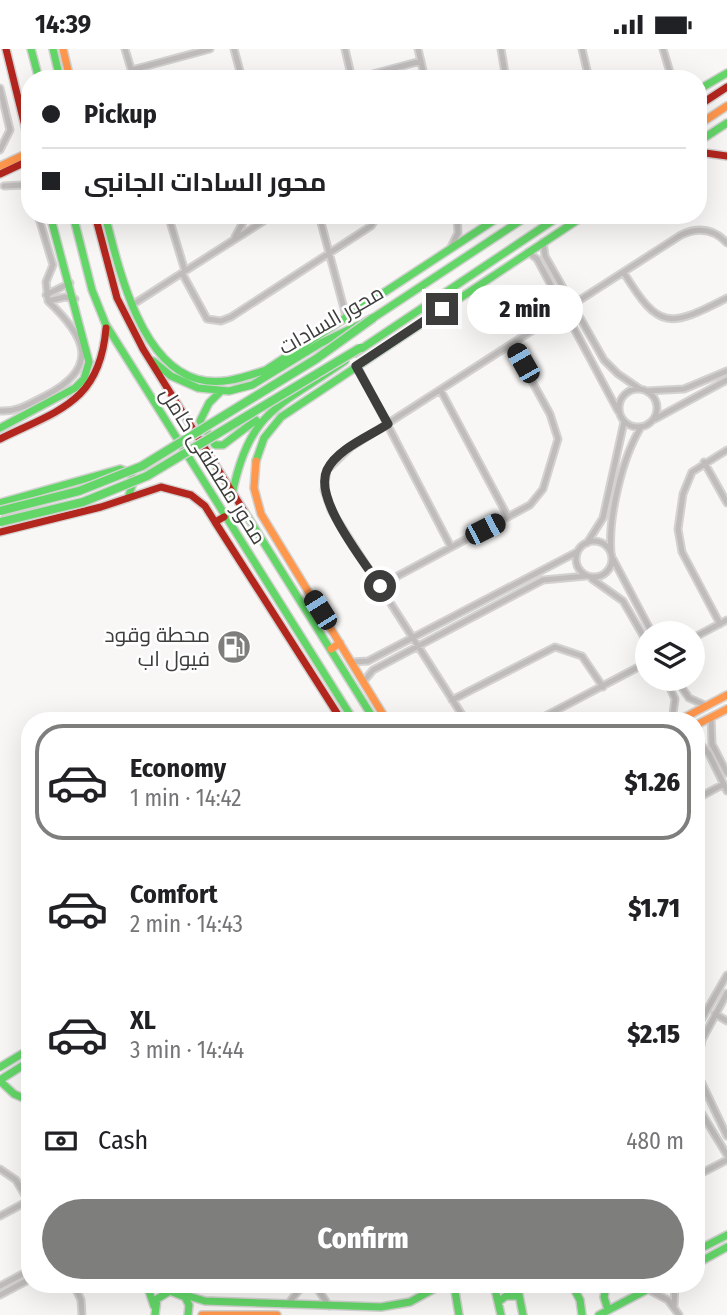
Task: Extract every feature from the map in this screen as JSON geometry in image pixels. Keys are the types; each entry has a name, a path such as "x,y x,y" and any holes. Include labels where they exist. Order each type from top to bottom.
{"main road":[{"path":"6,49 21,106"},
{"path":"32,49 37,70"},
{"path":"52,49 58,70"},
{"path":"63,49 68,70"},
{"path":"707,85 727,73"},
{"path":"707,100 727,87"},
{"path":"707,119 727,106"},
{"path":"707,136 727,123"},
{"path":"707,153 727,156"},
{"path":"0,166 21,154"},
{"path":"0,174 21,164"},
{"path":"0,428 75,388 84,379 89,362 75,299 53,224"},
{"name":"محور مصطفى كامل","path":"75,224 92,290 106,325 224,517 349,712"},
{"name":"محور مصطفى كامل","path":"96,224 117,298 143,349 370,712"},
{"path":"108,224 132,305 163,360 185,374 218,383 246,379 266,370 488,224"},
{"name":"محور السادات","path":"143,349 159,367 183,383 221,391 260,382 321,343 373,318 509,224"},
{"name":"محور السادات","path":"232,495 241,450 261,418 360,348 547,224"},
{"path":"381,712 257,505 252,485 256,460 272,426 356,366 571,224"},
{"path":"0,511 87,488 157,458 316,359 373,318"},
{"path":"0,439 88,390 105,360 106,325"},
{"path":"0,522 82,502 147,476 360,348"},
{"path":"221,391 209,403 200,421 215,445 223,445 261,418"},
{"path":"0,503 124,469 131,473 135,482 128,498"},
{"path":"0,532 161,487 180,490 201,502 336,712"},
{"path":"215,522 224,517"},
{"path":"254,583 263,578"},
{"path":"331,649 340,643"},
{"path":"320,685 330,679"},
{"path":"695,712 727,695"},
{"path":"705,720 727,709"},
{"path":"0,1067 21,1054"},
{"path":"21,1067 0,1080 21,1097"},
{"path":"0,1094 14,1094"},
{"path":"705,1246 727,1235"},
{"path":"705,1259 727,1247"},
{"path":"149,1293 154,1313"},
{"path":"154,1313 162,1293"},
{"path":"182,1294 205,1301 390,1306 427,1293"},
{"path":"455,1293 459,1315"},
{"path":"496,1293 501,1315"},
{"path":"518,1293 523,1315"},
{"path":"576,1293 582,1315"},
{"path":"605,1293 604,1313 640,1293"},
{"path":"182,1294 189,1305 188,1315"},
{"path":"498,1302 506,1296 519,1296"},
{"path":"202,1315 277,1315"}],"street":[{"path":"125,49 132,70"},
{"path":"169,49 171,59"},
{"path":"135,70 210,49"},
{"path":"234,49 240,70"},
{"path":"345,49 351,70"},
{"path":"418,49 423,70"},
{"path":"501,49 504,70"},
{"path":"582,49 587,70"},
{"path":"663,49 669,70"},
{"path":"387,70 421,61"},
{"path":"0,89 10,130 0,150"},
{"path":"4,186 21,185"},
{"path":"0,411 14,412 62,387 78,370 82,353 75,329 47,298 46,282 53,265 41,224"},
{"path":"170,224 183,272 202,314 211,321 221,321 330,255 372,224"},
{"path":"233,240 242,224"},
{"path":"132,305 259,224"},
{"path":"321,224 346,316"},
{"path":"449,250 458,233 458,224"},
{"path":"460,712 331,510 324,484 327,470 336,459 388,424 564,309 691,231 710,232 727,243"},
{"path":"543,242 544,253 608,365 640,389 684,390 727,371"},
{"path":"351,661 368,661 577,552 587,543 603,518 624,422 537,260 528,252"},
{"path":"624,273 650,311 670,319 690,317 727,298"},
{"path":"47,298 70,283"},
{"path":"47,298 75,299"},
{"path":"380,586 530,505 541,493 558,439 550,414 512,345"},
{"path":"356,366 452,547"},
{"path":"363,682 373,670 543,580 604,575 610,567 611,522 631,445 641,427 727,380"},
{"path":"618,411 622,396 640,389"},
{"path":"441,391 508,517"},
{"path":"647,391 656,405 655,419"},
{"path":"624,422 641,427"},
{"path":"720,624 678,540 681,506 688,480 696,468 727,450"},
{"path":"705,462 727,503"},
{"path":"587,543 601,543 611,555 646,621"},
{"path":"577,552 576,563 587,576 623,601 635,622"},
{"path":"705,632 727,620"},
{"path":"452,700 555,647 582,656 603,687"},
{"path":"554,712 635,669"},
{"path":"672,691 675,699 673,712"},
{"path":"684,691 689,698 707,706"},
{"path":"711,717 712,744 727,773"},
{"path":"705,750 726,786 705,795"},
{"path":"705,1013 727,975"},
{"path":"705,1034 727,993"},
{"path":"715,1014 727,1021"},
{"path":"705,1090 727,1136"},
{"path":"705,1119 727,1157 705,1170"},
{"path":"0,1169 16,1180 21,1189"},
{"path":"0,1216 21,1207"},
{"path":"0,1286 21,1275"},
{"path":"0,1295 21,1284"},
{"path":"78,1293 82,1315"},
{"path":"288,1304 297,1293"},
{"path":"321,1293 329,1305"},
{"path":"654,1293 674,1305 680,1315"},
{"path":"674,1305 675,1293"}],"traffic: fast":[{"path":"31,49 37,70"},
{"path":"53,49 58,70"},
{"path":"707,85 727,73"},
{"path":"707,136 727,123"},
{"path":"0,428 75,388 84,379 89,362 52,224"},
{"path":"75,224 92,290 106,325 348,712"},
{"path":"107,224 134,310 160,354 177,369 197,379 215,382 266,370 488,224"},
{"path":"153,361 171,376 198,388 229,391 252,385 321,343 373,318 515,224"},
{"path":"355,353 548,224"},
{"path":"256,461 264,438 281,417 571,224"},
{"path":"0,511 79,491 142,466 316,359 373,318"},
{"path":"0,522 83,502 147,476 360,348"},
{"path":"232,495 239,466 258,427 285,401 345,361"},
{"path":"221,391 209,403 200,421 215,445 223,445 256,420"},
{"path":"0,503 120,469 130,473 134,480 128,498"},
{"path":"244,511 369,712"},
{"path":"0,1067 21,1054"},
{"path":"0,1080 21,1067"},
{"path":"0,1081 21,1097"},
{"path":"705,1246 727,1235"},
{"path":"705,1259 727,1247"},
{"path":"150,1293 154,1306"},
{"path":"155,1315 157,1299 167,1293"},
{"path":"175,1293 185,1297 189,1305 188,1315"},
{"path":"182,1294 205,1301 381,1307 410,1302 426,1293"},
{"path":"455,1293 459,1315"},
{"path":"496,1293 501,1315"},
{"path":"519,1293 523,1315"},
{"path":"576,1293 582,1315"},
{"path":"605,1293 608,1310"},
{"path":"599,1315 641,1293"},
{"path":"498,1302 506,1296 519,1296"}],"traffic: slow":[{"path":"63,49 68,70"},
{"path":"707,119 727,106"},
{"path":"0,166 21,156"},
{"path":"256,461 254,488 261,514 382,712"},
{"path":"331,649 340,643"},
{"path":"695,712 727,695"},
{"path":"705,720 727,709"},
{"path":"202,1315 277,1315"}],"traffic: jam":[{"path":"6,49 21,110"},
{"path":"707,100 727,87"},
{"path":"707,153 727,156"},
{"path":"0,174 21,164"},
{"path":"97,224 117,298 143,349 244,511"},
{"path":"0,439 58,411 85,388 102,353 106,328"},
{"path":"0,532 101,507 161,487 191,495 205,506 215,522 224,517"},
{"path":"215,522 336,712"}],"place":[{"name":"محطة وقود فيول اب","path":"234,647"}],"route":[{"path":"380,586 329,505 324,490 325,477 336,459 388,424 356,366 442,309"}]}
